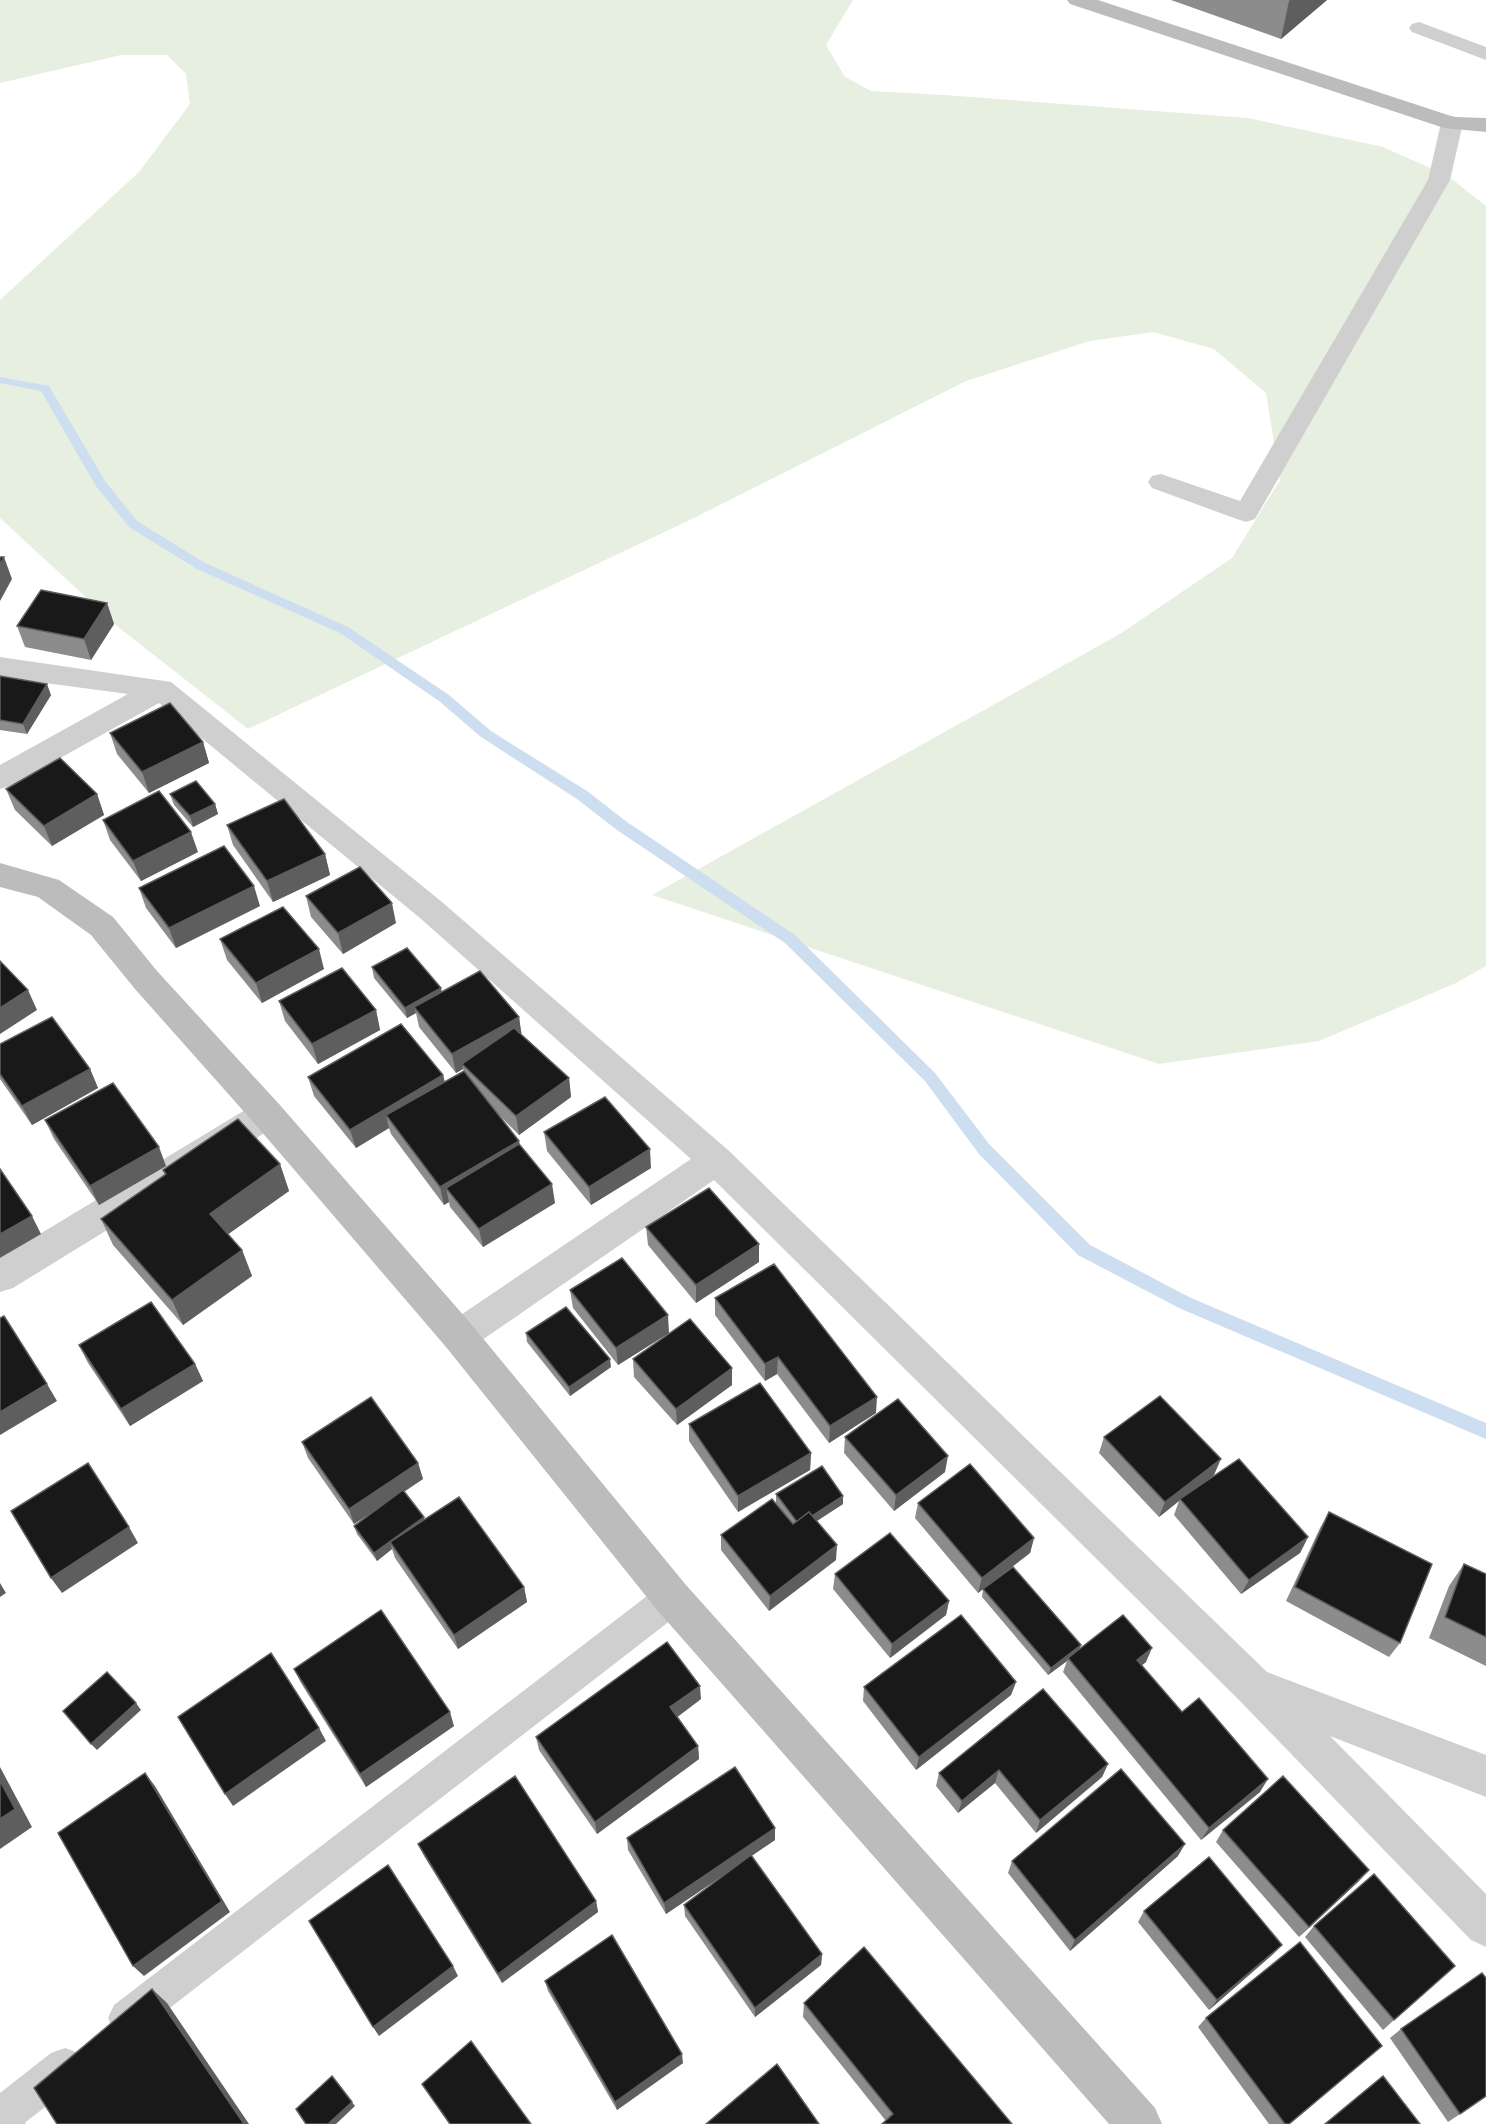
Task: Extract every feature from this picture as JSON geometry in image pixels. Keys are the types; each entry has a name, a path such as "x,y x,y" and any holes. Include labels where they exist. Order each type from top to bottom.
{"street":[{"path":"1077,0 1452,123 1486,125"},
{"path":"1419,28 1486,54"},
{"path":"1161,482 1246,513 1439,180 1452,123"},
{"path":"0,666 161,689 431,910 716,1160 1253,1686 1486,1925"},
{"path":"0,778 161,689"},
{"path":"0,875 48,888 102,926 146,980 267,1114 459,1336 672,1598 1139,2124"},
{"path":"0,1277 267,1114"},
{"path":"459,1336 716,1160"},
{"path":"1253,1686 1486,1776"},
{"path":"0,2118 3,2124"}],"lane":[{"path":"0,2118 672,1598"}],"green space":[{"path":"0,0 853,0 826,45 845,77 871,91 1248,118 1383,147 1448,176 1486,206 1486,966 1454,984 1319,1041 1159,1064 652,895 1120,634 1232,558 1280,480 1266,393 1214,349 1153,332 1090,341 966,381 692,519 248,729 117,626 0,518 0,300 139,172 190,104 186,74 167,55 121,55 0,83"}],"building":[{"path":"41,590 107,603 84,639 17,626"},
{"path":"0,676 47,684 23,724 0,720"},
{"path":"170,703 203,742 142,772 110,733"},
{"path":"60,758 97,794 44,826 6,789"},
{"path":"196,781 215,804 190,816 170,794"},
{"path":"159,791 191,832 133,861 103,820"},
{"path":"284,799 325,854 267,881 227,825"},
{"path":"224,846 254,886 169,928 139,888"},
{"path":"360,867 392,903 338,933 306,896"},
{"path":"283,907 319,949 256,983 220,939"},
{"path":"407,948 441,988 405,1008 372,967"},
{"path":"0,961 28,990 0,1008"},
{"path":"342,968 376,1010 312,1044 279,1001"},
{"path":"480,971 519,1017 452,1054 414,1007"},
{"path":"52,1017 90,1069 22,1106 0,1074 0,1044"},
{"path":"401,1024 443,1075 350,1130 308,1077"},
{"path":"514,1028 569,1078 516,1116 462,1064"},
{"path":"464,1071 519,1141 440,1187 386,1115"},
{"path":"113,1083 159,1147 90,1186 45,1120"},
{"path":"605,1097 650,1149 589,1187 544,1132"},
{"path":"238,1119 280,1164 210,1214 242,1250 172,1300 101,1219 166,1174 163,1170"},
{"path":"519,1144 552,1184 479,1229 446,1188"},
{"path":"0,1169 32,1216 0,1234"},
{"path":"709,1188 759,1244 696,1285 646,1227"},
{"path":"622,1258 668,1315 616,1348 570,1290"},
{"path":"774,1264 877,1397 830,1426 778,1357 765,1364 715,1298"},
{"path":"151,1302 195,1364 121,1409 79,1345"},
{"path":"566,1307 610,1359 569,1387 526,1333"},
{"path":"4,1316 47,1384 0,1412 0,1318"},
{"path":"690,1319 732,1368 676,1409 633,1359"},
{"path":"760,1383 811,1453 738,1496 689,1424"},
{"path":"1160,1396 1221,1459 1165,1502 1104,1437"},
{"path":"371,1397 418,1463 349,1509 302,1442"},
{"path":"898,1399 948,1456 896,1495 845,1437"},
{"path":"1239,1459 1308,1537 1249,1580 1180,1499"},
{"path":"88,1463 129,1527 51,1578 11,1511"},
{"path":"970,1464 1034,1538 982,1578 918,1503"},
{"path":"822,1466 843,1496 812,1516 809,1512 797,1522 776,1494"},
{"path":"403,1490 424,1517 374,1553 354,1526"},
{"path":"459,1497 524,1587 454,1635 390,1542"},
{"path":"772,1499 793,1524 809,1512 837,1545 770,1596 721,1535"},
{"path":"1329,1512 1432,1564 1400,1643 1295,1587"},
{"path":"890,1533 949,1601 892,1644 835,1574"},
{"path":"1464,1564 1486,1574 1486,1637 1445,1617"},
{"path":"1013,1567 1081,1645 1051,1668 983,1589"},
{"path":"381,1610 450,1712 360,1774 294,1669"},
{"path":"961,1615 1016,1682 919,1757 864,1687"},
{"path":"1123,1615 1152,1648 1137,1660 1182,1712 1199,1698 1268,1779 1209,1828 1068,1658"},
{"path":"667,1642 700,1686 670,1707 698,1746 595,1822 536,1737"},
{"path":"271,1653 319,1728 225,1794 178,1717"},
{"path":"107,1672 136,1703 91,1744 63,1711"},
{"path":"1043,1689 1108,1764 1040,1820 999,1770 962,1801 939,1773"},
{"path":"735,1767 775,1828 664,1903 627,1838"},
{"path":"1121,1769 1185,1844 1075,1940 1012,1861"},
{"path":"145,1773 222,1901 133,1966 58,1833"},
{"path":"515,1776 596,1901 498,1974 418,1844"},
{"path":"1283,1776 1369,1870 1309,1927 1223,1830"},
{"path":"0,1781 15,1809 0,1819"},
{"path":"751,1855 822,1954 755,2008 684,1905"},
{"path":"1209,1857 1282,1945 1217,2000 1144,1911"},
{"path":"388,1865 453,1966 373,2027 309,1921"},
{"path":"1374,1874 1455,1966 1394,2020 1314,1926"},
{"path":"612,1935 682,2054 615,2102 545,1981"},
{"path":"1300,1942 1382,2046 1289,2124 1285,2124 1206,2018"},
{"path":"864,1947 1012,2124 882,2124 893,2114 804,2003"},
{"path":"1482,1973 1486,1978 1486,2096 1460,2114 1401,2029"},
{"path":"152,1989 244,2124 57,2124 34,2088"},
{"path":"471,2041 531,2124 450,2124 422,2084"},
{"path":"777,2064 819,2124 706,2124"},
{"path":"332,2076 352,2102 328,2124 306,2124 296,2109"},
{"path":"1383,2076 1420,2124 1325,2124"}],"waterway":[{"path":"0,380 45,388 100,483 133,524 201,566 344,630 444,698 486,734 582,795 622,826 790,939 930,1077 984,1149 1084,1250 1185,1303 1486,1431"}]}
